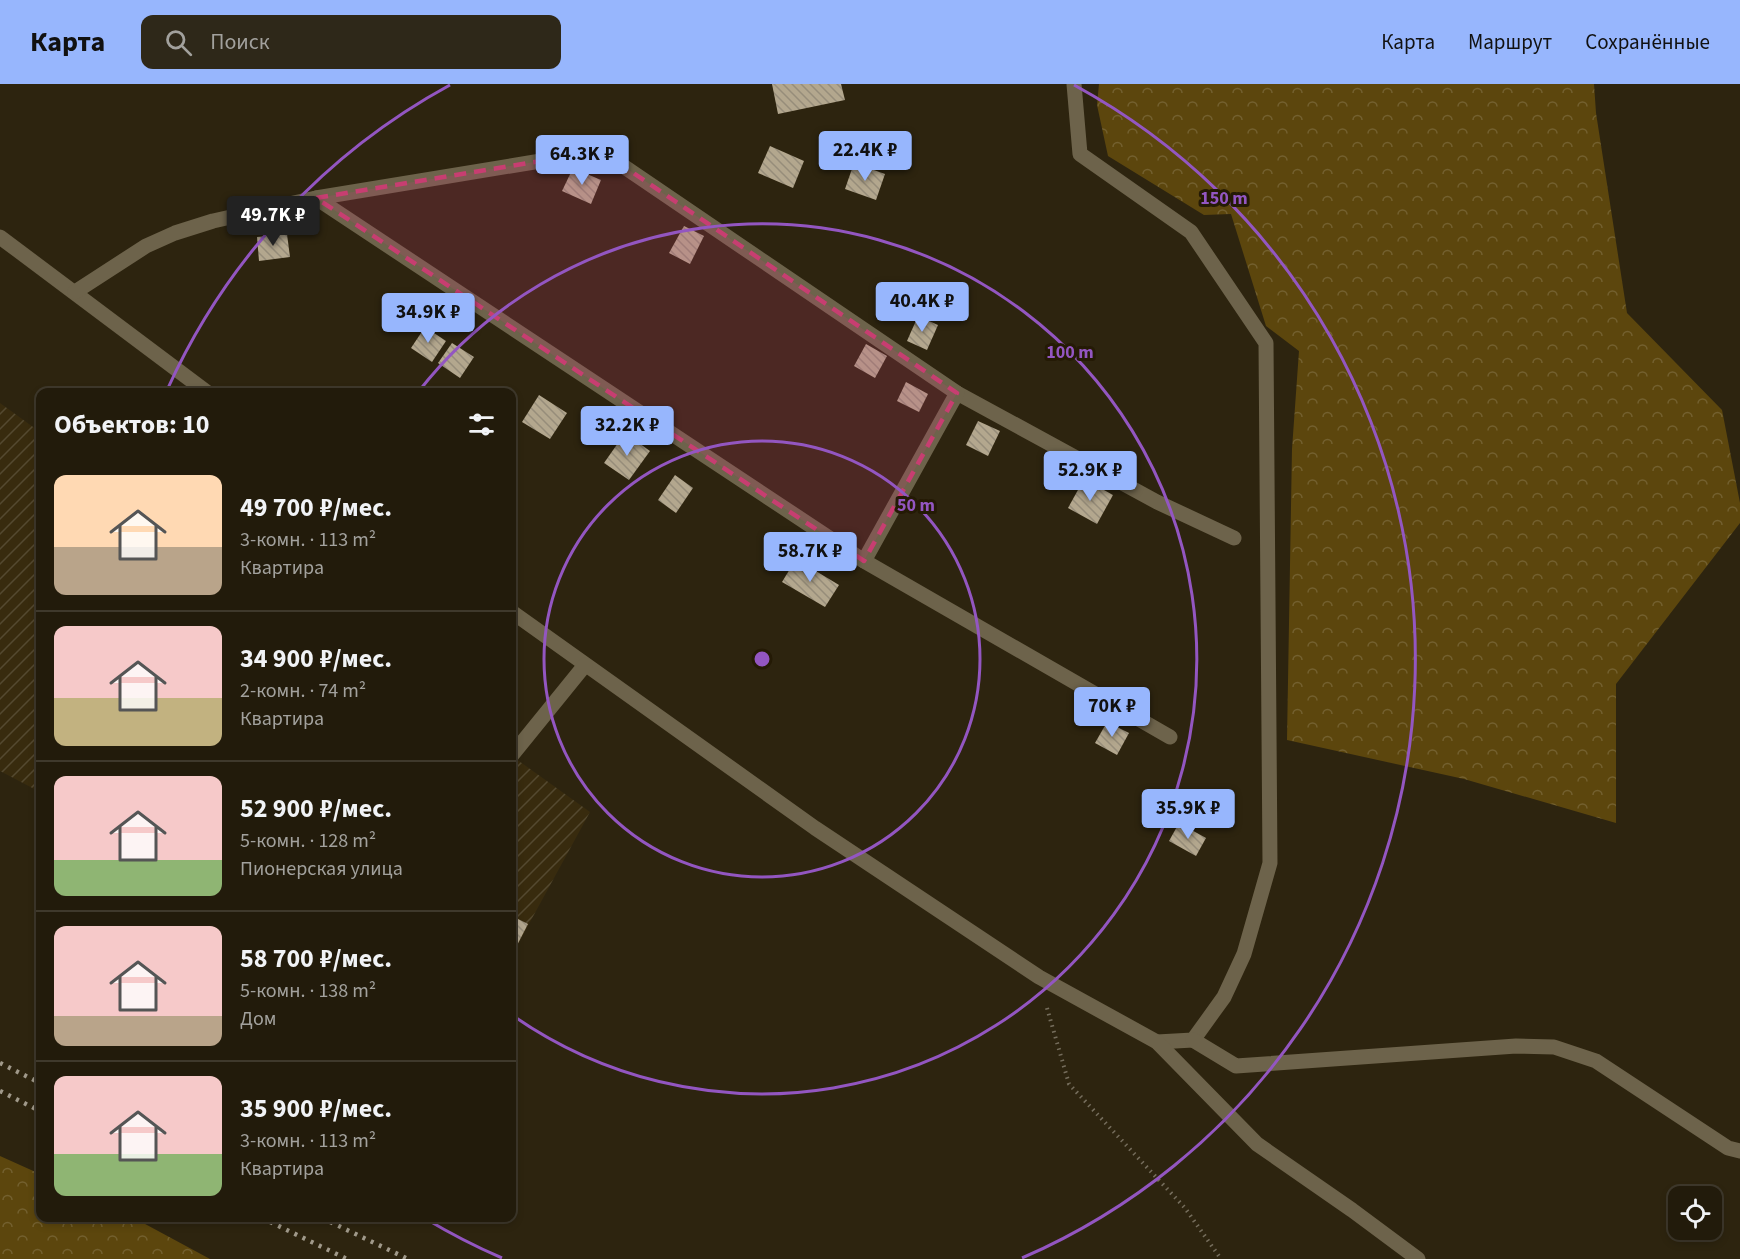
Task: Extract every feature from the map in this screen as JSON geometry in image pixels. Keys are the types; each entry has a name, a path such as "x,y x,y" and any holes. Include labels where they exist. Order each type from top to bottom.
{"street":[{"path":"1074,84 1080,154 1191,232 1266,343 1270,863 1244,954 1224,997 1192,1040"},
{"path":"75,292 146,246 175,233 258,210 316,198 601,151 957,393 1157,502 1234,538"},
{"path":"316,198 864,561 1170,737"},
{"path":"0,237 201,388"},
{"path":"864,561 957,393"},
{"path":"516,615 815,828 1039,977 1157,1042 1257,1144 1418,1259"},
{"path":"516,750 585,664"},
{"path":"1157,1042 1192,1040 1236,1066 1516,1046 1554,1047 1596,1061 1728,1148 1740,1151"}],"path":[{"path":"1039,977 1069,1084 1185,1208 1221,1259"}],"highlighted area":[{"path":"601,151 957,393 864,561 316,198"}],"shaded area":[{"path":"0,403 36,429 36,790 0,771"},
{"path":"516,759 590,812 516,948"}],"green space":[{"path":"1099,84 1594,84 1596,113 1627,313 1722,410 1740,503 1740,523 1616,684 1616,823 1464,779 1287,740 1292,449 1299,351 1266,326 1231,214 1204,215 1108,156 1097,105"},
{"path":"0,1156 36,1172 36,1222 141,1222 210,1259 0,1259"}],"building":[{"path":"772,84 841,84 845,100 778,114"},
{"path":"770,146 804,161 793,188 758,173"},
{"path":"854,163 885,174 876,200 845,189"},
{"path":"573,168 601,180 591,204 562,191"},
{"path":"684,226 704,236 690,264 669,253"},
{"path":"287,234 290,257 259,261 257,237"},
{"path":"918,316 938,325 927,350 907,341"},
{"path":"425,327 446,341 432,362 411,348"},
{"path":"452,343 474,357 460,378 438,363"},
{"path":"866,344 887,356 875,378 854,366"},
{"path":"906,382 928,394 919,412 897,401"},
{"path":"539,395 567,413 550,439 522,422"},
{"path":"978,421 1000,431 988,456 966,445"},
{"path":"625,433 650,451 629,480 604,463"},
{"path":"675,475 693,488 676,513 658,500"},
{"path":"1084,479 1113,495 1097,524 1068,508"},
{"path":"796,559 839,585 825,607 782,582"},
{"path":"1107,722 1129,733 1117,755 1095,743"},
{"path":"1179,823 1206,838 1196,856 1169,841"},
{"path":"516,918 528,924 516,947"}],"railway":[{"path":"0,1063 36,1081"},
{"path":"0,1091 36,1109"},
{"path":"270,1222 347,1259"},
{"path":"330,1222 408,1259"}]}
